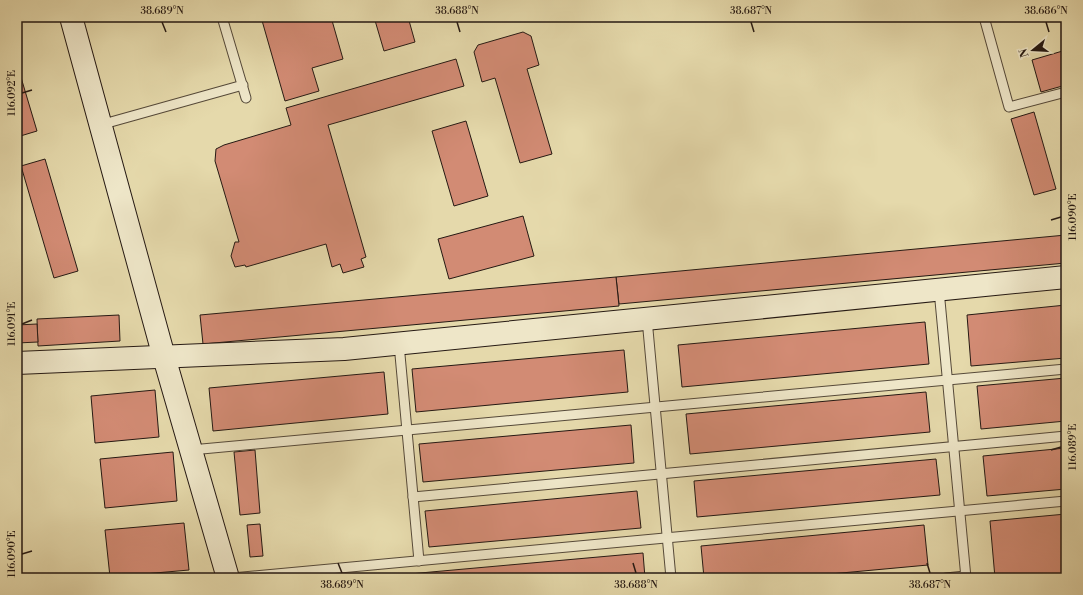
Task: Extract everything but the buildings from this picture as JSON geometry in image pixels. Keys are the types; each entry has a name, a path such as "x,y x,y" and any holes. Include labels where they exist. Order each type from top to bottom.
{"street":[{"path":"71,17 164,357 228,578"},
{"path":"17,363 344,349 1066,277"}],"lane":[{"path":"222,17 246,98"},
{"path":"984,17 1009,107 1066,92"},
{"path":"100,125 242,85"},
{"path":"938,290 966,577 946,578"},
{"path":"647,319 671,578"},
{"path":"399,344 419,561"},
{"path":"191,450 1066,369"},
{"path":"413,497 1066,436"},
{"path":"232,578 1066,501"}]}
